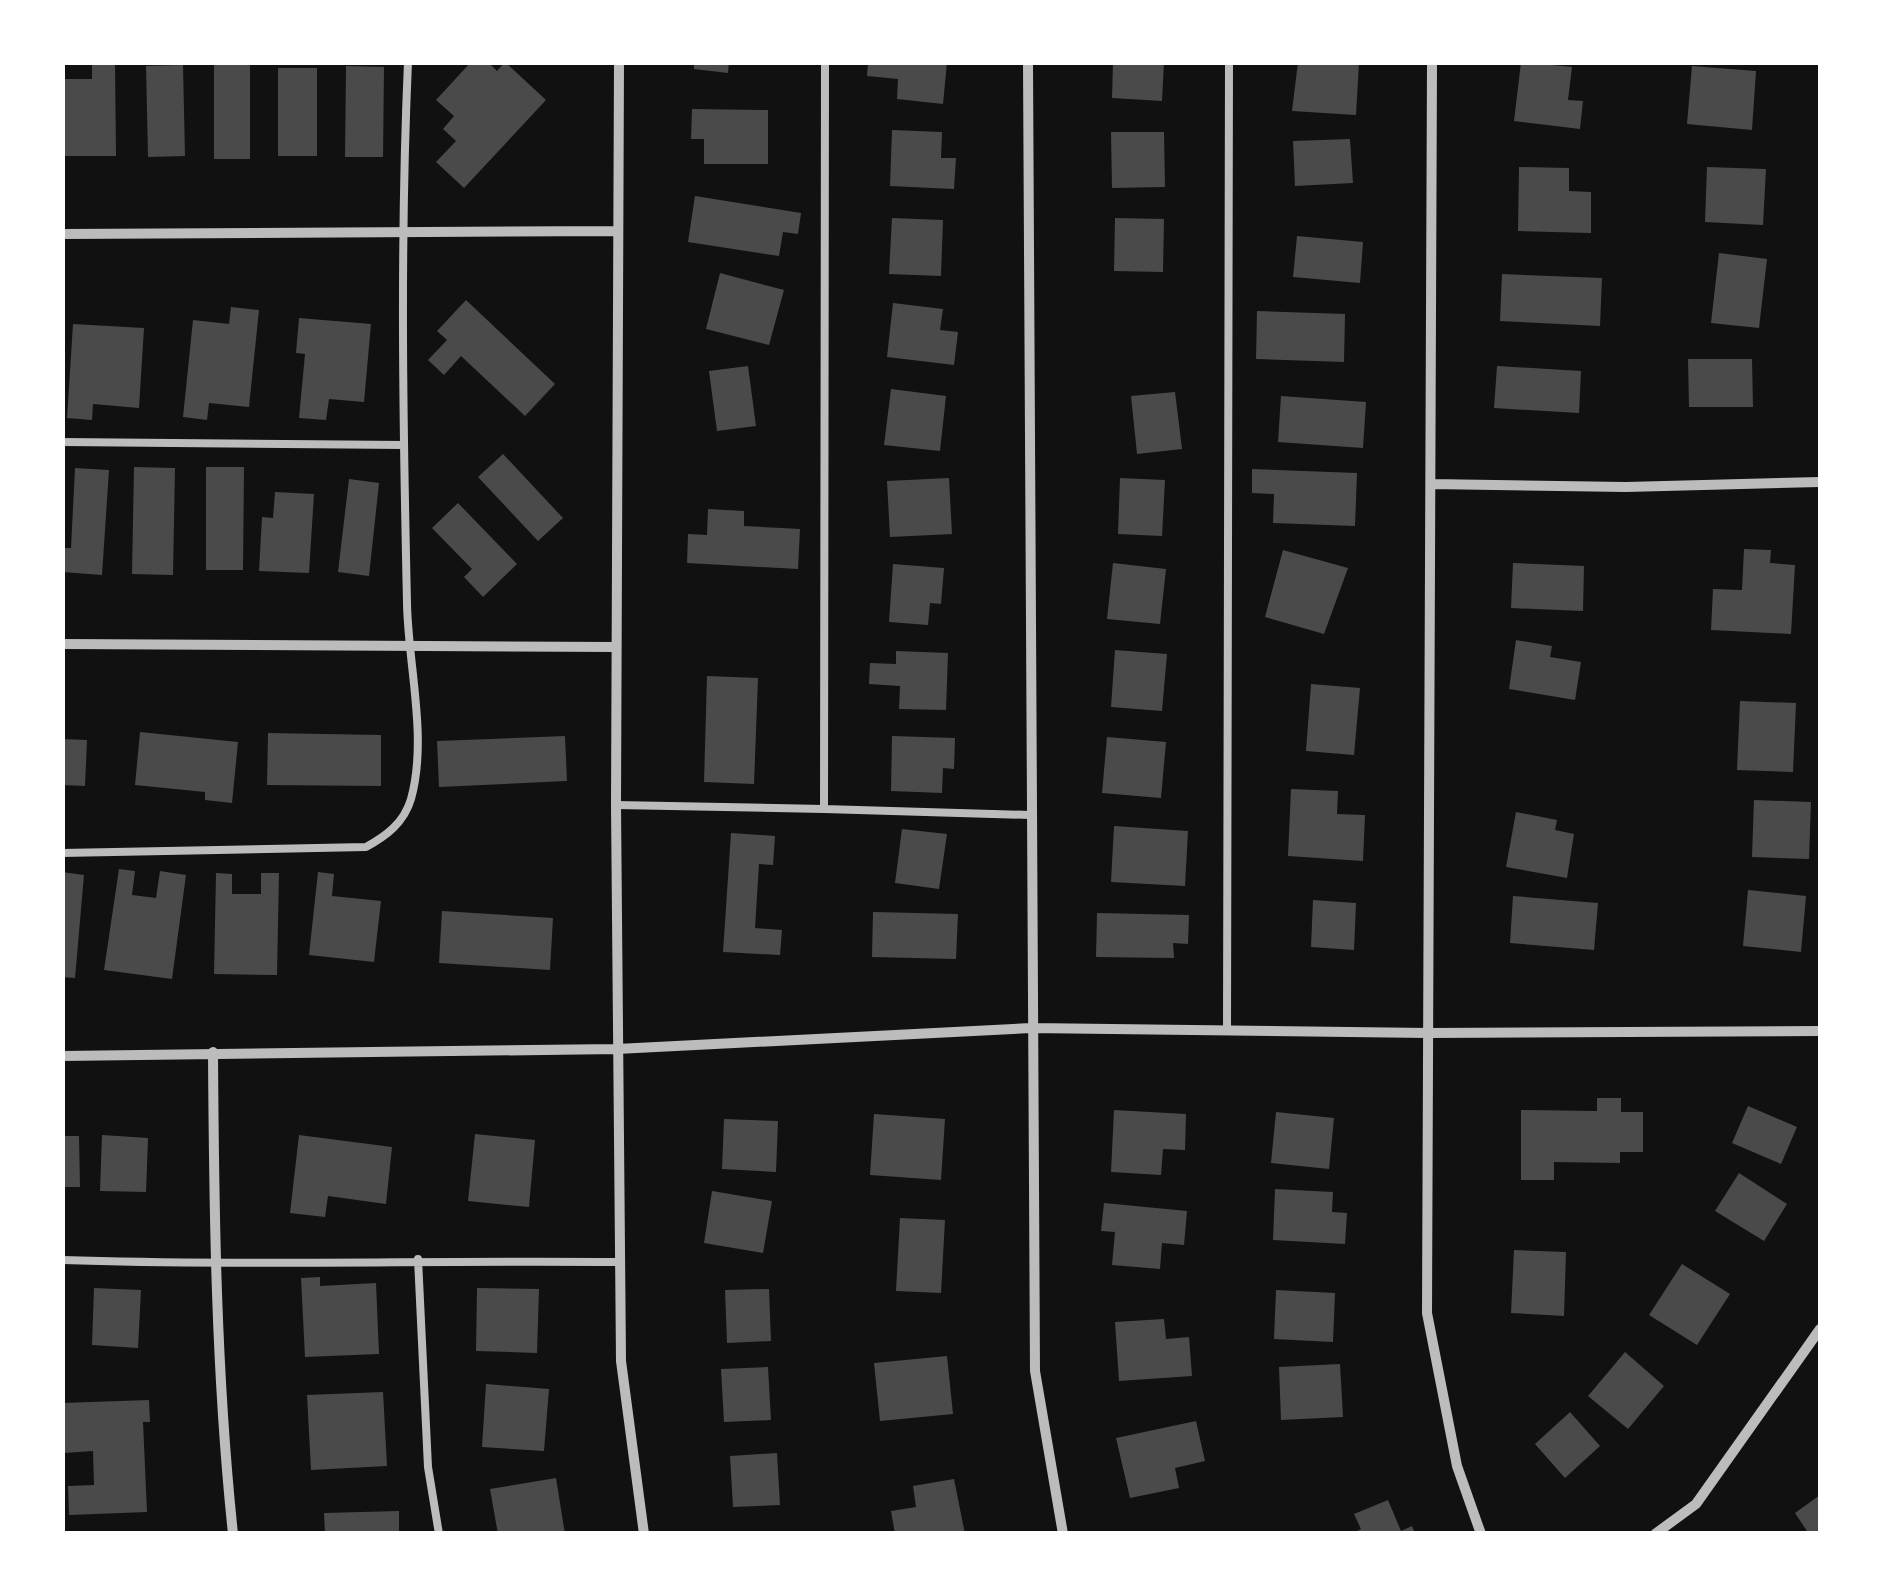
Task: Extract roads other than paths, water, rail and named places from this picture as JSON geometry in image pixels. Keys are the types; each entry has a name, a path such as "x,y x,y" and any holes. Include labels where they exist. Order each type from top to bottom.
{"street":[{"path":"619,62 616,805 621,1360 644,1534"},
{"path":"1028,62 1035,1370 1063,1534"},
{"path":"1432,62 1427,1314 1456,1466 1481,1534"},
{"path":"62,234 618,230"},
{"path":"1431,484 1626,487 1820,482"},
{"path":"62,644 616,648"},
{"path":"62,1056 617,1049 1031,1028 1428,1033 1820,1031"},
{"path":"213,1052 214,1265 222,1434 233,1534"},
{"path":"1655,1534 1696,1504 1820,1329"}],"lane":[{"path":"62,853 366,847 391,834 410,803 418,760 408,646 400,232 408,62"},
{"path":"824,809 825,62"},
{"path":"1228,62 1228,1031"},
{"path":"62,442 404,445"},
{"path":"616,805 1030,815"},
{"path":"62,1260 214,1265 418,1259 620,1262"},
{"path":"418,1259 428,1468 439,1534"}]}
